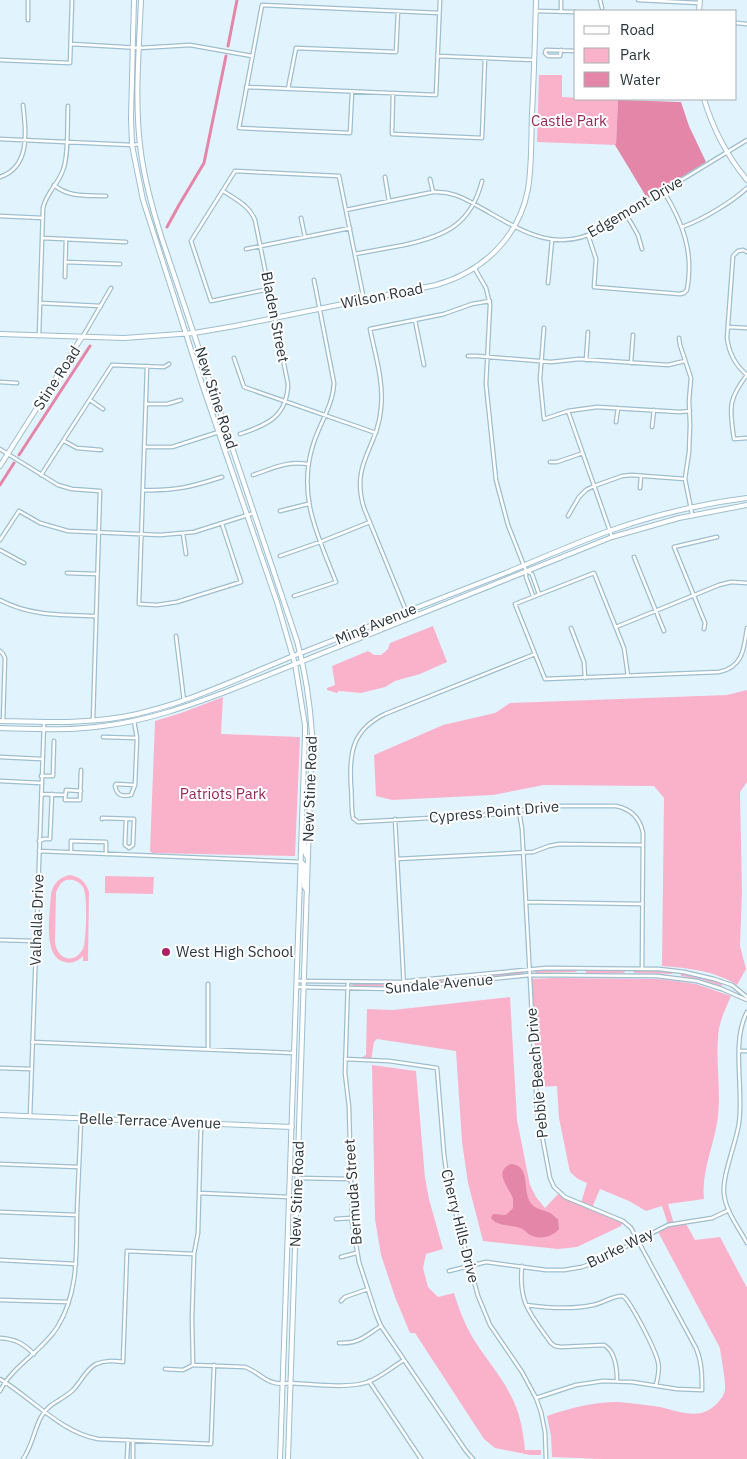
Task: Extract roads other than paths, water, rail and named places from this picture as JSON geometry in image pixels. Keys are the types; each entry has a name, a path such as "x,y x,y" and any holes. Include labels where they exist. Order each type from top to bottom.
{"main road":[{"path":"132,145 131,97 134,0"},
{"path":"140,144 138,104 141,0"},
{"name":"Wilson Road","path":"0,334 124,338 194,333 446,283 475,269 498,249 514,226 523,207 528,188 536,0"},
{"path":"704,100 716,132 727,152 747,180"},
{"name":"New Stine Road","path":"140,144 154,214 302,660 310,706 312,734 288,1457"},
{"name":"New Stine Road","path":"132,145 146,213 218,432 277,602 293,656 301,694 306,734 280,1457"},
{"name":"Stine Road","path":"0,466 82,337"},
{"name":"Ming Avenue","path":"1,721 44,722 114,718 184,701 609,531 690,508 747,498"},
{"name":"Ming Avenue","path":"0,728 72,729 96,727 153,717 196,703 612,537 692,514 747,505"},
{"path":"153,717 181,705 184,701"},
{"path":"96,727 100,723 114,718"},
{"path":"72,729 88,725 93,720"},
{"path":"302,838 305,854 308,858"},
{"path":"301,862 304,865 304,886 307,891"},
{"name":"Belle Terrace Avenue","path":"0,1115 299,1127"},
{"path":"280,1457 288,1457"}],"street":[{"path":"28,0 28,20"},
{"path":"0,60 70,63 72,0"},
{"path":"246,87 436,95 440,0"},
{"path":"561,0 561,12"},
{"path":"600,0 602,8"},
{"path":"638,0 699,1"},
{"path":"352,92 350,133 239,128 262,5 439,13"},
{"path":"288,89 296,48 396,52 398,11"},
{"path":"536,11 574,12"},
{"path":"70,44 140,48 190,45 252,56"},
{"path":"561,50 560,56 548,56 545,53 546,50 561,50 574,51"},
{"path":"438,56 534,60"},
{"path":"393,93 392,134 482,138 485,58"},
{"path":"0,176 13,170 20,162 24,152 24,105"},
{"path":"39,336 44,208 46,198 61,176 65,165 68,106"},
{"path":"0,139 140,144"},
{"name":"Edgemont Drive","path":"346,210 433,192 451,193 531,235 552,240 568,240 588,235 626,214 747,140"},
{"path":"269,289 211,301 191,240 235,172 339,176 364,300"},
{"path":"385,177 390,201"},
{"path":"430,179 433,192"},
{"path":"355,254 426,240 440,235 458,223 474,204 482,181"},
{"path":"54,185 72,194 106,196"},
{"path":"682,227 695,222 733,199 747,188"},
{"name":"Bladen Street","path":"223,191 245,205 255,220 287,379 285,401"},
{"path":"588,235 596,259 594,287 682,294 687,290 688,249 675,210 664,191"},
{"path":"626,214 638,235 642,249"},
{"path":"0,216 43,218"},
{"path":"301,218 305,237"},
{"path":"246,249 350,228"},
{"path":"42,238 126,242"},
{"path":"64,277 66,240"},
{"path":"548,283 552,240"},
{"path":"747,252 743,250 738,251 734,256 728,326 728,343 731,354 738,366 747,375 736,389 732,401 731,413 734,439 747,438"},
{"path":"65,262 120,264"},
{"path":"475,269 486,288 490,301 486,356 487,398 496,480 503,510 534,597"},
{"path":"294,596 336,582 314,526 308,504 308,464 313,444 326,416 334,383 314,280"},
{"name":"Stine Road","path":"82,337 111,288"},
{"path":"409,618 362,501 360,478 363,462 376,433 382,408 382,390 370,329 490,301"},
{"path":"40,303 102,306"},
{"path":"415,320 424,365"},
{"path":"728,326 747,328"},
{"path":"544,328 540,379 544,419 568,411 597,407 690,411"},
{"path":"586,360 588,332"},
{"path":"630,363 632,335"},
{"path":"679,338 691,378 689,452 685,479 692,514"},
{"path":"468,356 551,362 575,359 668,365 685,361"},
{"path":"234,358 244,387 376,433"},
{"path":"41,475 112,365 164,367 169,364"},
{"path":"147,366 139,604 156,605 177,602 241,582 222,524"},
{"path":"0,382 17,383"},
{"path":"90,400 103,409"},
{"path":"146,404 167,404 181,400"},
{"path":"240,434 271,421 285,401"},
{"path":"616,422 618,408"},
{"path":"652,427 654,410"},
{"path":"568,411 612,537"},
{"path":"144,447 172,447 226,430"},
{"path":"64,441 77,448 102,450"},
{"path":"0,449 65,488 100,491 93,720"},
{"path":"550,462 557,462 583,454"},
{"path":"253,475 287,463 308,464"},
{"path":"568,516 583,493 594,486 622,476 685,479"},
{"path":"640,488 641,476"},
{"path":"143,490 183,489 222,477"},
{"path":"280,511 308,504"},
{"path":"0,540 19,511 40,523 58,529 76,532 160,535 183,534 205,529 254,513"},
{"path":"280,556 370,522"},
{"path":"183,534 186,554"},
{"path":"704,629 705,624 674,547 717,537"},
{"path":"0,550 24,563"},
{"path":"634,557 664,631"},
{"path":"526,571 532,574 540,594"},
{"path":"67,573 97,574"},
{"path":"628,676 624,648 594,573 515,604 545,679 585,678 719,672 728,670 736,664 742,655 747,628"},
{"path":"616,626 725,584 747,583"},
{"path":"0,600 34,613 96,616"},
{"path":"571,628 582,657 585,678"},
{"path":"176,636 184,701"},
{"path":"0,651 5,658 1,721"},
{"name":"Cypress Point Drive","path":"535,654 385,714 368,724 356,740 350,759 353,818 358,822 502,814 549,806 616,806 626,809 635,815 642,828 643,845"},
{"path":"134,721 137,738 136,785 129,796 119,795 115,786 116,784 136,785"},
{"name":"Valhalla Drive","path":"30,1117 44,722"},
{"path":"103,737 137,738"},
{"path":"41,776 53,776 54,742"},
{"path":"0,757 42,759"},
{"path":"80,791 66,790 65,800 80,800 81,770"},
{"path":"0,781 41,783"},
{"path":"41,794 65,795"},
{"path":"39,841 50,839 52,794"},
{"name":"Pebble Beach Drive","path":"519,811 524,852 537,1110 552,1183 557,1191 565,1196 628,1224 639,1240 697,1352 701,1365 702,1390 677,1389 656,1385"},
{"path":"102,819 134,819 133,845 129,848 128,854"},
{"path":"126,819 125,845 129,848"},
{"path":"395,819 404,988"},
{"path":"71,852 71,841 106,842 106,854"},
{"path":"397,859 538,851 560,844 643,845 642,969"},
{"path":"39,851 301,862"},
{"path":"526,902 642,904"},
{"path":"0,940 36,941"},
{"path":"582,968 582,975"},
{"path":"629,968 629,975"},
{"name":"Sundale Avenue","path":"297,980 404,982 530,969 629,968 678,971 699,975 732,985 747,998"},
{"path":"677,978 678,971"},
{"name":"Sundale Avenue","path":"297,987 347,989 404,988 530,975 629,975 677,978 712,986 747,998"},
{"name":"Bermuda Street","path":"348,982 345,1073 348,1108 351,1218 357,1252 381,1326 473,1459"},
{"path":"208,984 208,1049"},
{"path":"747,1012 740,1031 738,1134 724,1185 725,1199 729,1210 747,1243"},
{"path":"32,1042 294,1054"},
{"path":"739,1051 747,1051"},
{"name":"Cherry Hills Drive","path":"345,1059 390,1061 437,1068 446,1169 451,1200 469,1265 485,1316 495,1334 522,1372 536,1398 545,1432 546,1459"},
{"path":"0,1068 32,1069"},
{"path":"740,1089 747,1089"},
{"path":"0,1391 5,1382 54,1332 69,1302 74,1285 76,1264 81,1118"},
{"path":"193,1365 194,1254 198,1233 201,1123"},
{"path":"0,1164 79,1167"},
{"path":"298,1178 350,1179"},
{"path":"199,1193 289,1197"},
{"name":"Burke Way","path":"449,1271 469,1265 491,1262 555,1270 582,1267 668,1226 712,1218 729,1210"},
{"path":"0,1212 77,1215"},
{"path":"336,1219 351,1218"},
{"path":"23,1459 40,1418 52,1404 72,1390 95,1365 104,1362 123,1362 127,1252 194,1254"},
{"path":"341,1257 357,1252"},
{"path":"0,1260 76,1264"},
{"path":"522,1266 521,1285 526,1305 530,1314 551,1343 561,1347 599,1344 608,1347 616,1366 617,1381"},
{"path":"341,1302 345,1297 368,1289"},
{"path":"526,1305 555,1309 600,1304 616,1296 624,1296 630,1304 657,1358 659,1371 656,1385 617,1381 576,1385 536,1398"},
{"path":"0,1300 69,1302"},
{"path":"339,1343 357,1342 381,1326"},
{"path":"0,1338 18,1341 34,1354"},
{"path":"165,1369 182,1370 193,1365 245,1367 265,1380 283,1384 350,1385 369,1381 380,1376 404,1360"},
{"path":"0,1379 69,1429 81,1435 98,1439 211,1444 214,1365"},
{"path":"369,1381 421,1459"},
{"path":"127,1459 128,1440"},
{"path":"133,1440 133,1459"}],"water":[{"path":"618,100 681,102 689,126 706,162 647,198 615,145"},
{"path":"511,1164 521,1168 525,1177 527,1195 533,1206 552,1214 558,1219 559,1229 553,1234 546,1237 534,1237 521,1229 501,1224 491,1218 493,1214 506,1215 513,1208 513,1199 502,1176 506,1167"}],"waterway":[{"path":"228,46 237,0"},
{"path":"167,227 204,163 226,56"},
{"path":"19,455 90,346"},
{"path":"0,485 14,463"}],"place":[{"name":"West High School","path":"166,952"}],"park label":[{"name":"Castle Park","path":"569,121"},
{"name":"Patriots Park","path":"223,794"}]}
